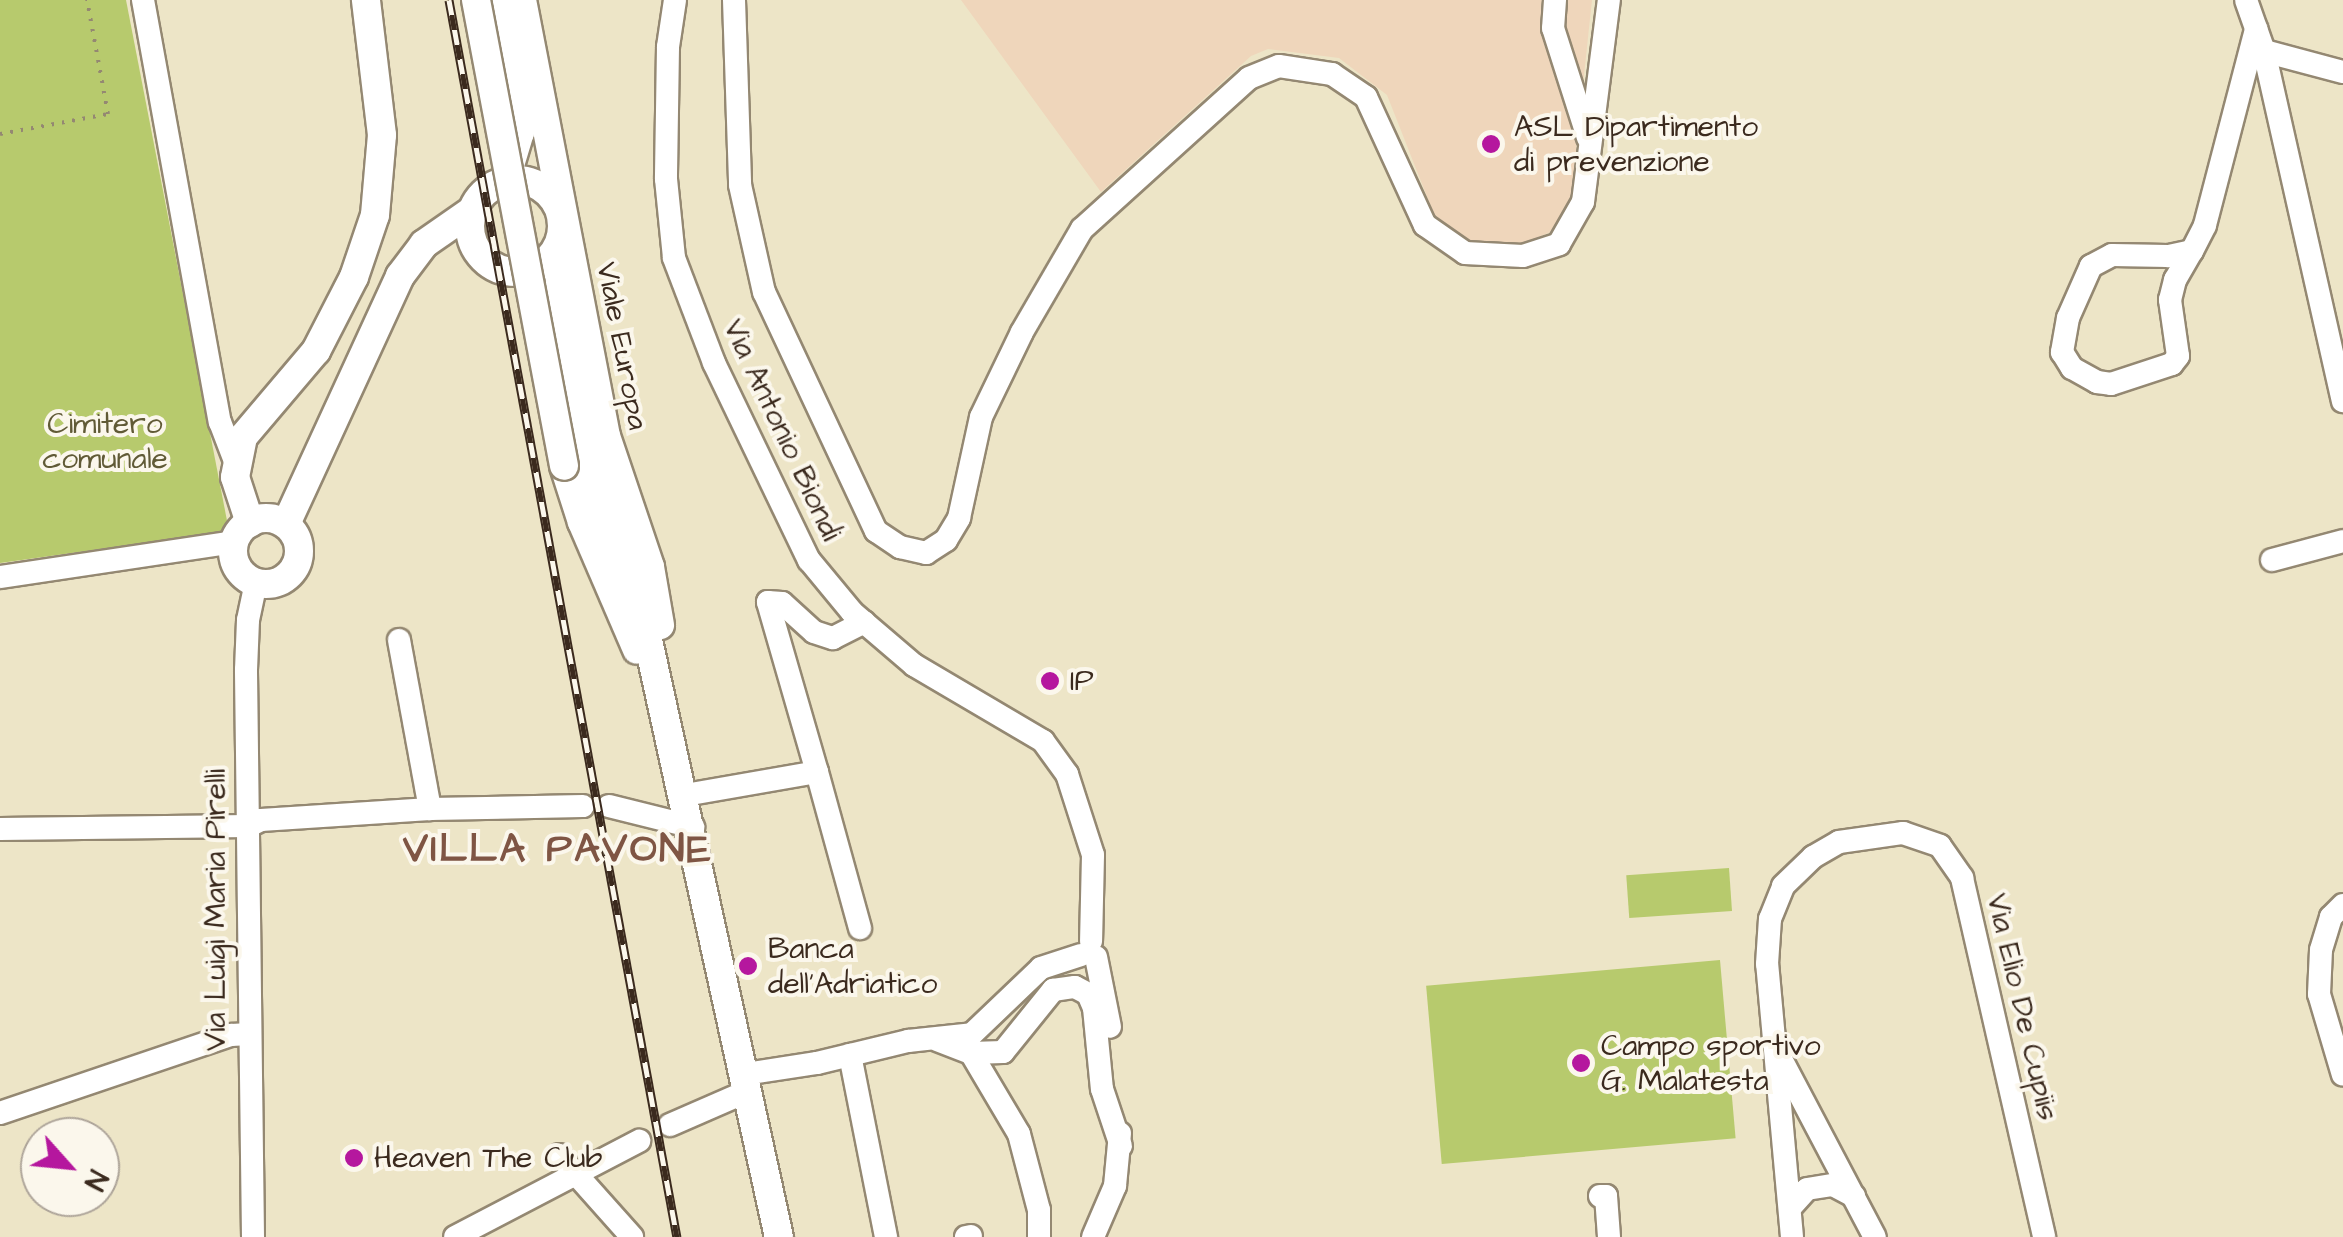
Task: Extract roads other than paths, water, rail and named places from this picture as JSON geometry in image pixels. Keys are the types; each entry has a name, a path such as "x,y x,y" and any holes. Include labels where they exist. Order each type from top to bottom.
{"main road":[{"path":"242,532 272,518 286,524 298,540 296,566 282,580 256,583 236,564 242,532 236,461 248,428 316,351 370,236 378,197 382,134 366,0"},
{"name":"Viale Europa","path":"476,0 564,466 582,522 661,701"},
{"path":"500,0 520,106 547,192 562,218 556,248 539,266 516,272 494,267 478,252 470,227 474,210 486,192 505,182 527,182 547,192"},
{"name":"Viale Europa","path":"522,0 606,436 656,592 661,701"},
{"path":"505,182 518,152 520,106"},
{"path":"286,524 389,294 424,244 474,210"},
{"name":"Viale Europa","path":"556,248 564,335 586,454 640,604 779,1237"},
{"path":"412,260 450,249 478,252"},
{"name":"Viale Europa","path":"516,272 543,298 564,335"}],"street":[{"path":"143,0 220,422 236,461"},
{"name":"Via Antonio Biondi","path":"675,0 668,47 666,179 674,258 714,364 809,560 864,622 914,664 1043,742 1067,774 1093,855 1090,951 1109,1013 1121,1146"},
{"path":"734,0 740,185 764,292 876,532 900,548 926,553 946,540 959,518 982,417 1022,332 1082,229 1249,78 1279,66 1332,74 1366,97 1425,225 1464,254 1523,256 1559,244 1583,202 1609,0"},
{"path":"1555,0 1552,28 1590,146"},
{"path":"2246,0 2260,40 2336,350 2343,401"},
{"path":"2260,40 2343,72"},
{"path":"2192,251 2168,256 2112,255 2091,266 2068,318 2062,352 2072,368 2097,382 2111,384 2172,364 2178,344 2170,300 2175,280 2192,251 2205,226 2260,40"},
{"path":"0,578 242,532"},
{"path":"2272,560 2343,541"},
{"name":"Via Luigi Maria Pirelli","path":"253,1237 248,620 256,583"},
{"path":"860,928 768,602 782,603 814,632 832,638 864,622"},
{"path":"399,640 430,810"},
{"path":"685,795 817,772"},
{"path":"0,829 249,826 260,820 583,806"},
{"path":"610,806 692,827"},
{"name":"Via Elio De Cupiis","path":"1792,1237 1767,964 1770,919 1783,886 1813,856 1840,842 1903,834 1940,846 1962,878 2044,1237"},
{"path":"2343,906 2332,917 2321,950 2319,994 2343,1075"},
{"path":"670,1126 746,1082 850,1054 972,1034 1042,968 1090,951"},
{"path":"933,1040 970,1053 1004,1052 1054,990 1075,987 1088,994 1098,1033 1102,1090 1121,1146 1114,1186 1093,1237"},
{"path":"0,1113 231,1035 250,1034"},
{"path":"1776,1048 1875,1237"},
{"path":"970,1053 1020,1134 1039,1210 1039,1237"},
{"path":"850,1054 886,1237"},
{"path":"455,1237 566,1164 639,1141"},
{"path":"566,1164 632,1237"},
{"path":"1790,1208 1807,1189 1832,1185 1854,1196"},
{"path":"1600,1196 1606,1196 1609,1237"}],"railway":[{"path":"449,0 677,1237"}],"place":[{"name":"ASL Dipartimento di prevenzione","path":"1491,144"},
{"name":"IP","path":"1050,681"},
{"name":"Banca dell'Adriatico","path":"748,966"},
{"name":"Campo sportivo G. Malatesta","path":"1581,1063"},
{"name":"Heaven The Club","path":"354,1158"}],"district":[{"name":"VILLA PAVONE","path":"558,850"}],"park label":[{"name":"Cimitero comunale","path":"105,441"}]}
